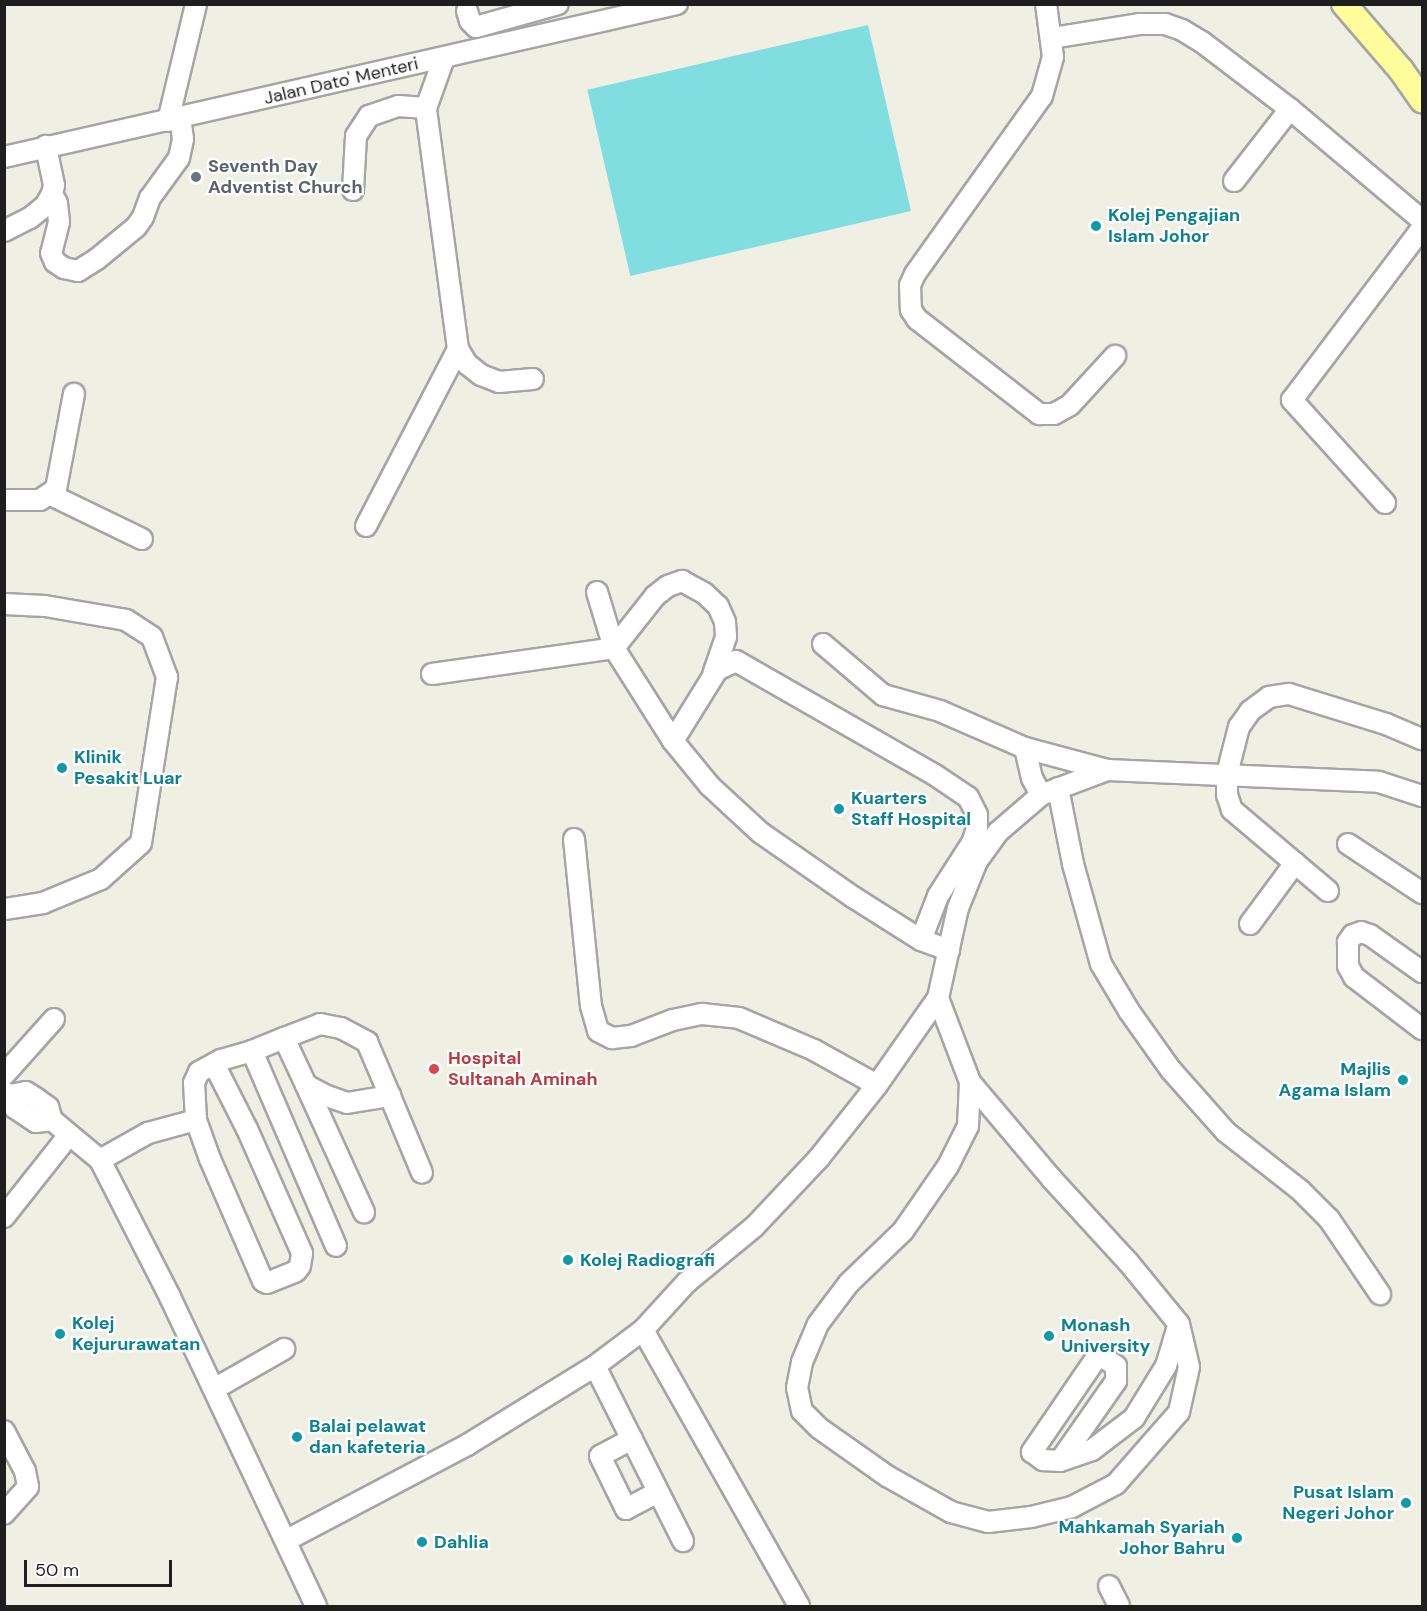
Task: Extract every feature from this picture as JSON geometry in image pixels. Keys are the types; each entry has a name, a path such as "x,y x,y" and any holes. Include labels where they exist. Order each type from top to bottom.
{"main road":[{"path":"1344,4 1401,70 1422,100"}],"street":[{"path":"52,194 57,203 59,222 51,253 55,262 64,268 78,271 97,260 136,227 143,217 150,198 179,158 183,139 174,119 196,4"},
{"path":"467,11 470,21 476,27 558,4"},
{"name":"Jalan Dato' Menteri","path":"4,157 444,58 655,7 677,4"},
{"path":"1046,4 1053,57 1042,96 915,274 909,285 911,310 917,320 1039,414 1054,414 1070,405 1115,356"},
{"path":"1052,39 1139,24 1165,24 1202,42 1290,109 1422,220"},
{"path":"444,58 426,108 458,349 467,364 481,375 498,382 532,379"},
{"path":"353,190 356,136 369,116 398,106 426,108"},
{"path":"1234,181 1290,109"},
{"path":"4,231 13,229 30,218 45,206 52,194 54,185 46,146"},
{"path":"1385,503 1292,400 1422,228"},
{"path":"366,526 458,349"},
{"path":"4,500 40,500 51,495 59,483 74,394"},
{"path":"51,495 142,539"},
{"path":"432,674 614,648 655,596 668,586 682,581 718,606 725,622 726,637 710,682"},
{"path":"597,592 614,648 673,741 711,786 761,833 853,897 921,940 949,950"},
{"path":"4,604 45,606 126,620 152,636 167,677 141,843 101,879 43,903 4,909"},
{"path":"823,644 883,694 940,711 1025,748 1107,770 1379,782 1422,796"},
{"path":"673,741 717,670 736,661 748,665 856,732 934,775 968,797 978,815 977,828 972,843 938,896 921,940"},
{"path":"1328,891 1232,810 1227,795 1227,774 1239,727 1250,711 1269,697 1289,694 1386,724 1422,739"},
{"path":"1025,748 1032,778 1050,792 1101,964 1129,1011 1171,1070 1226,1131 1300,1190 1329,1219 1380,1294"},
{"path":"287,1540 467,1445 595,1366 643,1330 687,1282 754,1227 819,1158 877,1085 938,998 958,908 977,861 998,832 1050,792 1107,770"},
{"path":"573,839 591,1006 598,1031 612,1038 631,1036 673,1020 702,1014 739,1018 814,1050 877,1085"},
{"path":"1348,844 1422,893"},
{"path":"1250,924 1295,863"},
{"path":"1422,972 1370,935 1362,932 1353,935 1348,942 1348,966 1354,977 1422,1029"},
{"path":"938,998 970,1082 1051,1178 1129,1263 1179,1324 1189,1367 1179,1412 1116,1485 1072,1507 1031,1517 988,1522 951,1512 903,1487 819,1428 802,1411 797,1388 802,1362 818,1324 849,1283 903,1231 948,1166 968,1126 970,1082"},
{"path":"4,1075 54,1019"},
{"path":"214,1064 247,1129 302,1253 300,1266 296,1271 267,1283 263,1281 210,1160 196,1120 194,1083 199,1072 214,1064 320,1024 341,1028 367,1042 422,1173"},
{"path":"284,1038 364,1212"},
{"path":"252,1050 336,1246"},
{"path":"306,1085 327,1096 347,1102 390,1096"},
{"path":"7,1094 15,1108 36,1122 52,1120 100,1160 287,1540 308,1604"},
{"path":"100,1160 148,1133 196,1120"},
{"path":"4,1217 69,1135"},
{"path":"1060,1461 1116,1381 1116,1366 1099,1354 1032,1452 1043,1460 1060,1461 1092,1450 1134,1418 1166,1366 1179,1324"},
{"path":"643,1330 799,1606"},
{"path":"214,1389 284,1349"},
{"path":"595,1366 683,1541"},
{"path":"4,1431 25,1471 28,1487 4,1514"},
{"path":"632,1439 600,1456 626,1509 658,1491"},
{"path":"1109,1586 1119,1606"}],"shaded area":[{"path":"868,25 911,211 630,276 587,90"}],"place":[{"name":"Seventh Day Adventist Church","path":"196,177"},
{"name":"Kolej Pengajian Islam Johor","path":"1096,226"},
{"name":"Klinik Pesakit Luar","path":"62,768"},
{"name":"Kuarters Staff Hospital","path":"839,809"},
{"name":"Hospital Sultanah Aminah","path":"434,1069"},
{"name":"Majlis Agama Islam","path":"1403,1080"},
{"name":"Kolej Radiografi","path":"568,1260"},
{"name":"Kolej Kejururawatan","path":"60,1334"},
{"name":"Monash University","path":"1049,1336"},
{"name":"Balai pelawat dan kafeteria","path":"297,1437"},
{"name":"Pusat Islam Negeri Johor","path":"1406,1503"},
{"name":"Mahkamah Syariah Johor Bahru","path":"1237,1538"},
{"name":"Dahlia","path":"422,1542"}]}
